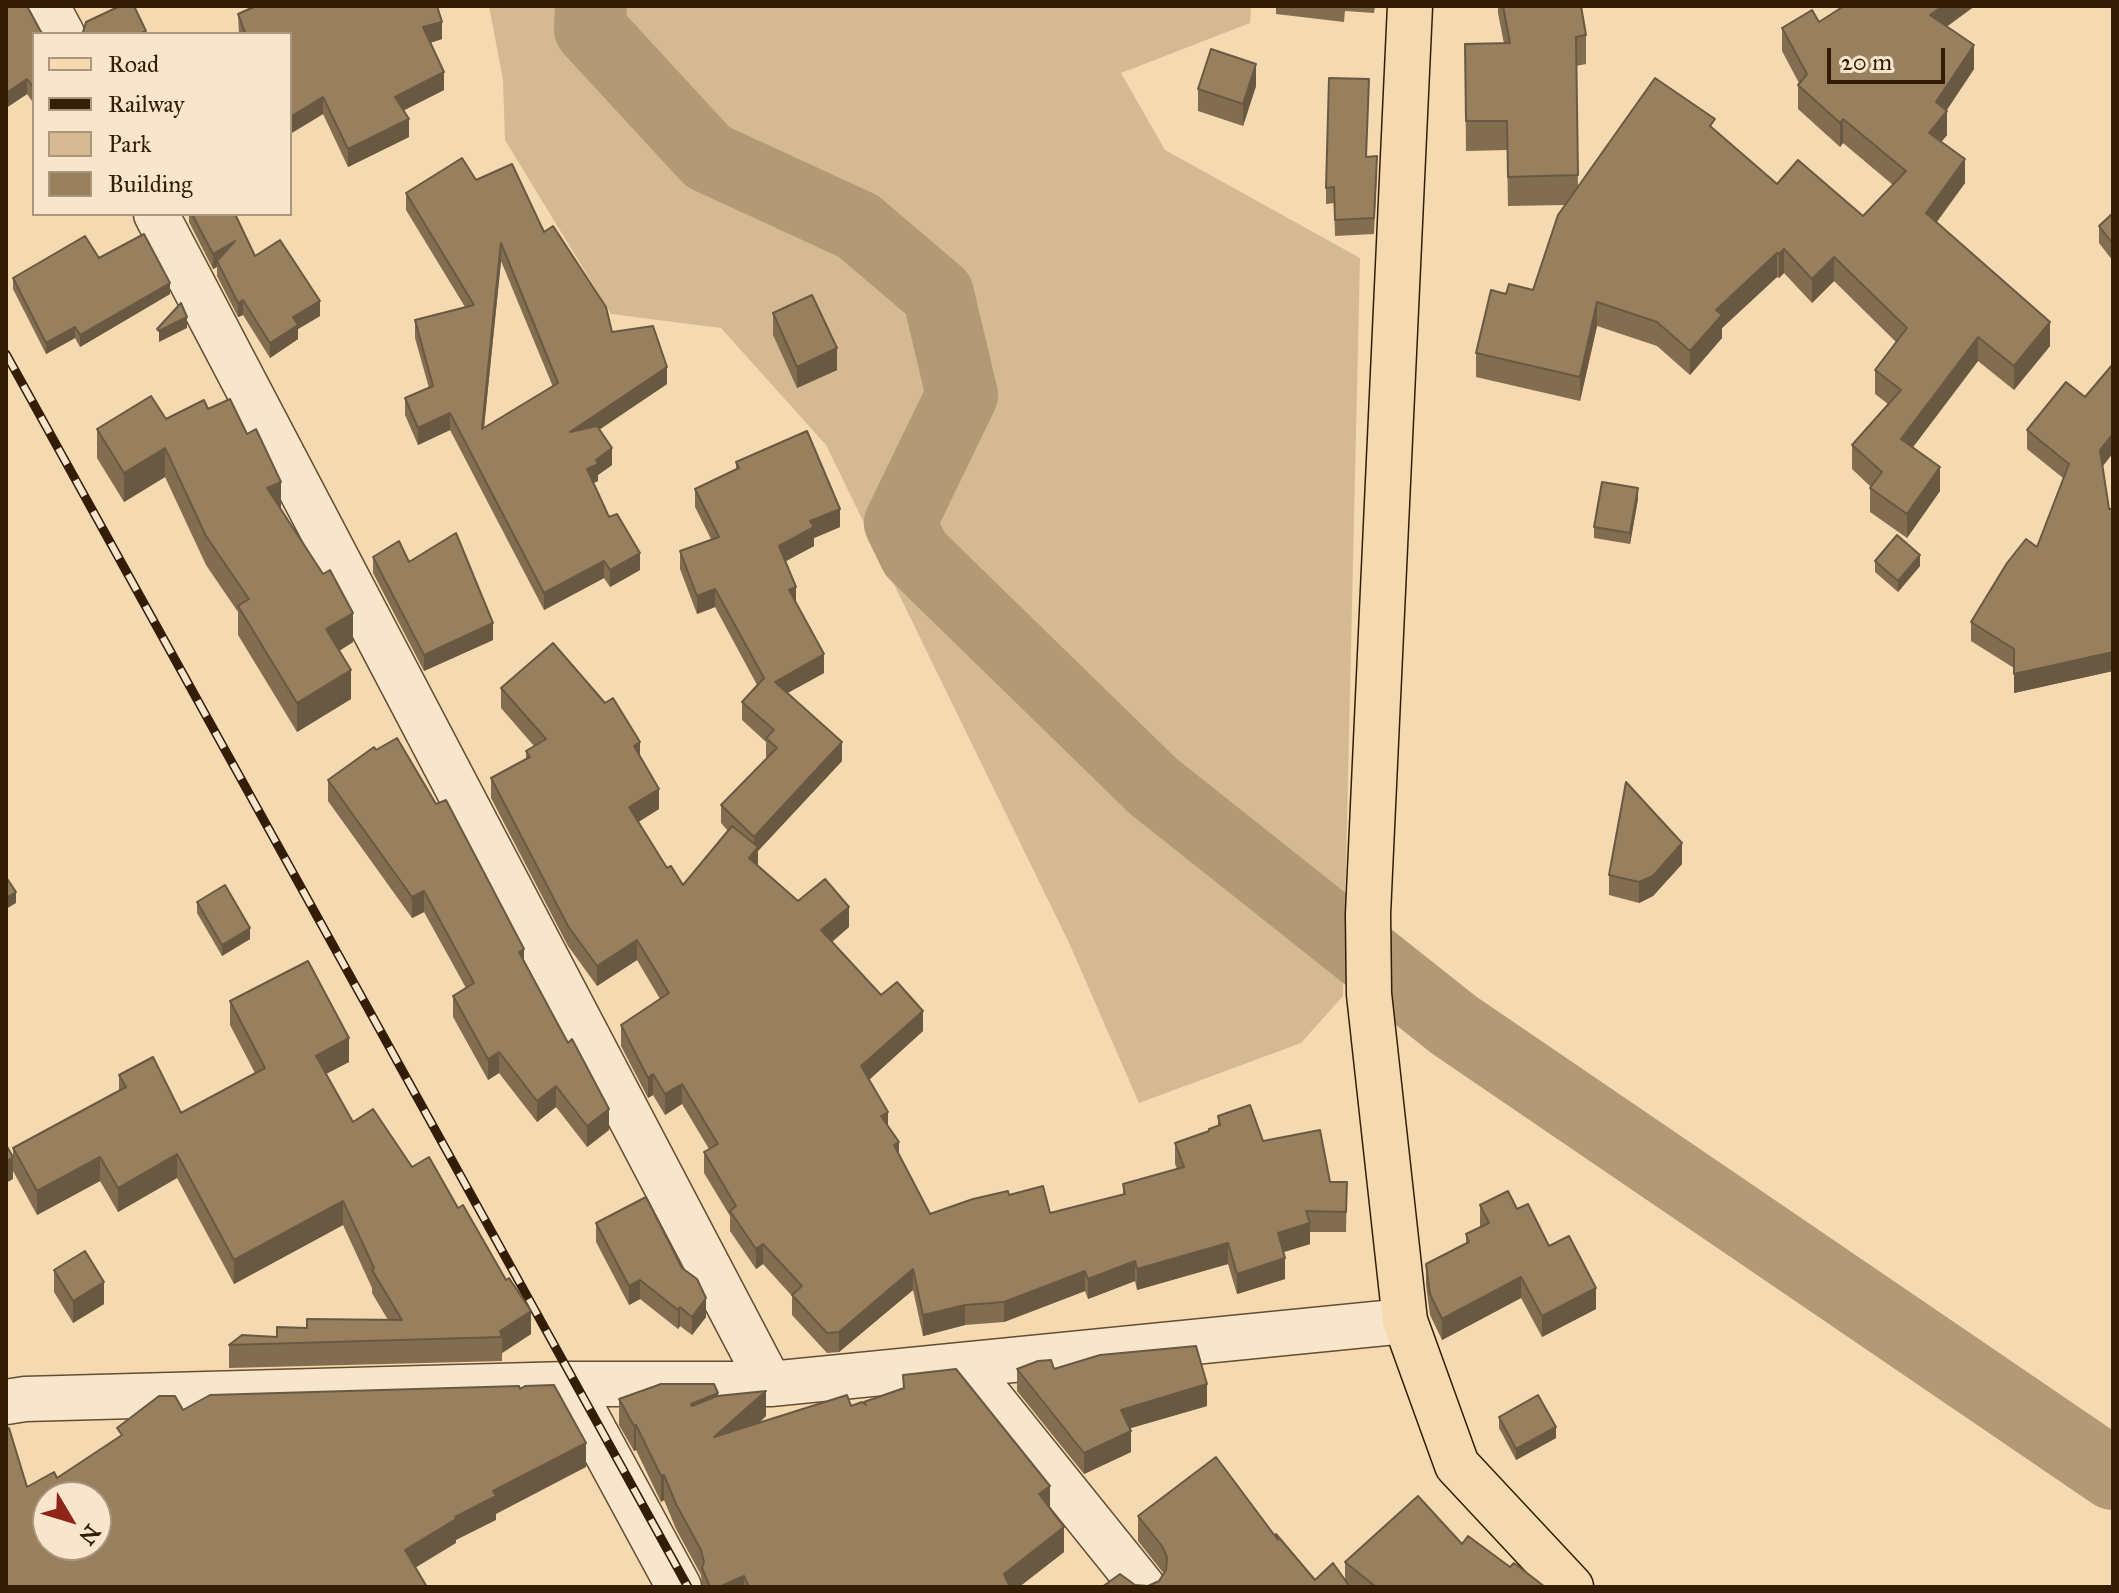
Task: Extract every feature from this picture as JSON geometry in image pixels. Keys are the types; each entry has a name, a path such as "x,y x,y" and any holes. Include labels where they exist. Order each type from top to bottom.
{"main road":[{"path":"1410,6 1368,914 1369,994 1405,1321 1457,1465 1571,1587"}],"street":[{"path":"47,6 61,32"},
{"path":"157,216 770,1384"},
{"path":"12,1395 569,1384 770,1384 1405,1321"},
{"path":"965,1366 1143,1587"},
{"path":"569,1384 679,1587"}],"green space":[{"path":"489,6 1251,6 1250,23 1121,73 1165,150 1360,258 1343,996 1301,1043 1139,1103 1070,945 826,445 721,328 611,314 505,140 503,80"}],"building":[{"path":"6,6 27,6 42,32 32,32 32,85 27,79 6,93"},
{"path":"120,6 134,6 146,31 83,32 86,22"},
{"path":"256,6 437,6 442,22 423,27 444,72 395,97 409,119 348,149 323,97 292,116 292,32 245,32 238,14"},
{"path":"1503,6 1581,6 1586,35 1576,37 1578,175 1508,177 1507,121 1466,121 1465,44 1510,43"},
{"path":"1844,6 1943,6 1930,15 1974,45 1936,102 1947,111 1929,133 1965,159 1926,213 2050,322 2014,366 1978,337 1901,439 1940,467 1907,514 1870,488 1882,472 1852,445 1901,390 1875,370 1907,328 1834,257 1812,279 1784,249 1777,253 1716,310 1722,315 1690,351 1657,322 1597,302 1580,377 1476,353 1491,290 1506,294 1509,284 1533,290 1558,215 1655,78 1715,119 1710,126 1777,184 1798,160 1863,216 1906,171 1843,119 1840,123 1798,85 1807,74 1782,28 1812,10 1819,22"},
{"path":"1211,49 1256,64 1243,104 1198,89"},
{"path":"1329,78 1369,79 1366,157 1377,156 1374,218 1335,220 1334,187 1326,188"},
{"path":"462,158 476,180 512,164 544,232 553,226 606,307 612,332 653,326 667,367 570,432 597,426 612,448 596,460 598,464 587,469 609,517 617,514 640,553 610,570 604,561 544,593 450,413 418,428 405,398 433,386 415,320 474,305 406,193","holes":["501,243 558,383 482,429"]},
{"path":"2113,213 2113,244 2099,226"},
{"path":"193,216 236,216 255,256 280,240 320,301 293,317 298,325 270,343 243,300 238,303 217,261 235,241 213,254"},
{"path":"144,234 170,283 80,335 75,327 46,343 13,278 85,236 99,258"},
{"path":"812,295 837,348 797,367 773,313"},
{"path":"181,303 187,317 159,331 157,329"},
{"path":"2113,364 2113,434 2100,450 2109,509 2113,509 2113,652 2014,674 2014,649 1971,622 2007,563 2026,539 2037,547 2069,464 2027,430 2066,382 2085,397"},
{"path":"151,396 166,419 204,400 208,409 230,399 247,434 256,429 281,482 267,488 323,574 330,570 353,613 326,629 351,670 297,703 238,606 249,599 206,536 165,448 124,473 97,429"},
{"path":"807,431 840,509 810,521 814,527 779,546 796,587 789,590 824,654 775,682 842,742 754,837 721,805 777,748 766,738 774,730 742,702 764,678 715,589 697,596 680,551 719,537 695,489 739,468 736,462"},
{"path":"1602,482 1638,488 1630,533 1594,527"},
{"path":"456,533 493,623 424,655 373,557 399,541 409,562"},
{"path":"1897,535 1920,555 1898,581 1875,561"},
{"path":"553,643 605,703 613,698 640,742 634,746 659,789 629,807 667,868 671,866 683,885 732,826 758,847 749,858 798,901 825,879 849,907 821,930 881,995 897,982 923,1011 861,1066 888,1112 881,1116 899,1142 894,1145 930,1214 973,1199 1008,1191 1009,1195 1043,1186 1050,1213 1125,1194 1123,1184 1184,1167 1175,1143 1209,1131 1220,1125 1218,1116 1250,1105 1263,1141 1320,1130 1330,1182 1347,1182 1346,1212 1306,1211 1310,1223 1278,1233 1285,1258 1237,1274 1228,1243 1137,1269 1135,1261 1088,1279 1085,1271 1004,1302 965,1305 923,1315 913,1269 839,1332 827,1333 792,1295 802,1286 763,1244 756,1249 730,1211 736,1206 704,1152 718,1144 682,1084 665,1094 653,1074 648,1078 621,1025 669,993 637,940 597,966 568,926 491,778 530,757 526,751 546,739 501,688"},
{"path":"397,738 436,804 446,800 524,949 519,952 568,1043 572,1039 609,1109 587,1126 556,1086 537,1101 499,1052 488,1059 453,996 474,983 424,891 412,897 328,780 374,747 376,750"},
{"path":"1626,782 1682,843 1653,876 1639,882 1609,875"},
{"path":"6,877 16,892 6,898"},
{"path":"225,885 250,928 222,945 197,902"},
{"path":"308,961 349,1038 316,1056 353,1122 373,1109 412,1167 429,1157 458,1208 463,1205 506,1280 509,1278 531,1311 500,1331 502,1337 229,1345 242,1335 277,1337 277,1327 307,1328 307,1319 402,1320 372,1270 374,1268 343,1201 234,1260 177,1154 118,1188 100,1157 37,1191 13,1148 126,1087 119,1075 153,1057 181,1113 265,1068 230,1001"},
{"path":"6,1145 13,1157 6,1162"},
{"path":"1508,1191 1517,1209 1528,1204 1549,1246 1569,1236 1596,1288 1542,1316 1521,1277 1442,1319 1430,1294 1426,1264 1469,1242 1466,1234 1489,1223 1480,1205"},
{"path":"646,1197 682,1268 697,1279 706,1298 692,1317 680,1307 678,1310 640,1280 629,1286 596,1223"},
{"path":"85,1251 104,1282 73,1301 54,1270"},
{"path":"1196,1346 1207,1384 1121,1410 1131,1431 1084,1453 1017,1369 1038,1361 1051,1360 1054,1369 1100,1355"},
{"path":"956,1369 1050,1486 1039,1494 1064,1527 1004,1574 1010,1587 749,1587 744,1576 719,1587 710,1587 702,1568 701,1550 664,1475 661,1476 636,1425 619,1399 661,1384 714,1384 718,1393 692,1406 717,1396 766,1391 714,1437 847,1395 851,1406 862,1402 866,1405 864,1402 904,1388 903,1375"},
{"path":"554,1385 586,1443 493,1491 496,1496 455,1517 405,1550 427,1587 6,1587 6,1429 9,1428 27,1487 32,1484 32,1561 112,1561 112,1481 38,1481 54,1472 57,1478 122,1435 117,1428 159,1396 175,1396 183,1410 210,1395 519,1386 520,1389"},
{"path":"1538,1395 1556,1427 1516,1449 1499,1417"},
{"path":"1216,1457 1278,1540 1276,1534 1315,1580 1333,1563 1350,1587 1102,1587 1120,1574 1135,1585 1148,1586 1159,1581 1166,1570 1167,1557 1138,1516"},
{"path":"1418,1496 1462,1544 1468,1536 1510,1567 1514,1563 1545,1587 1376,1587 1345,1562"}],"waterway":[{"path":"591,6 590,29 708,157 858,226 938,294 962,395 900,523 915,554 1153,786 1454,1025 2113,1474"}],"railway":[{"path":"6,354 688,1587"}]}
